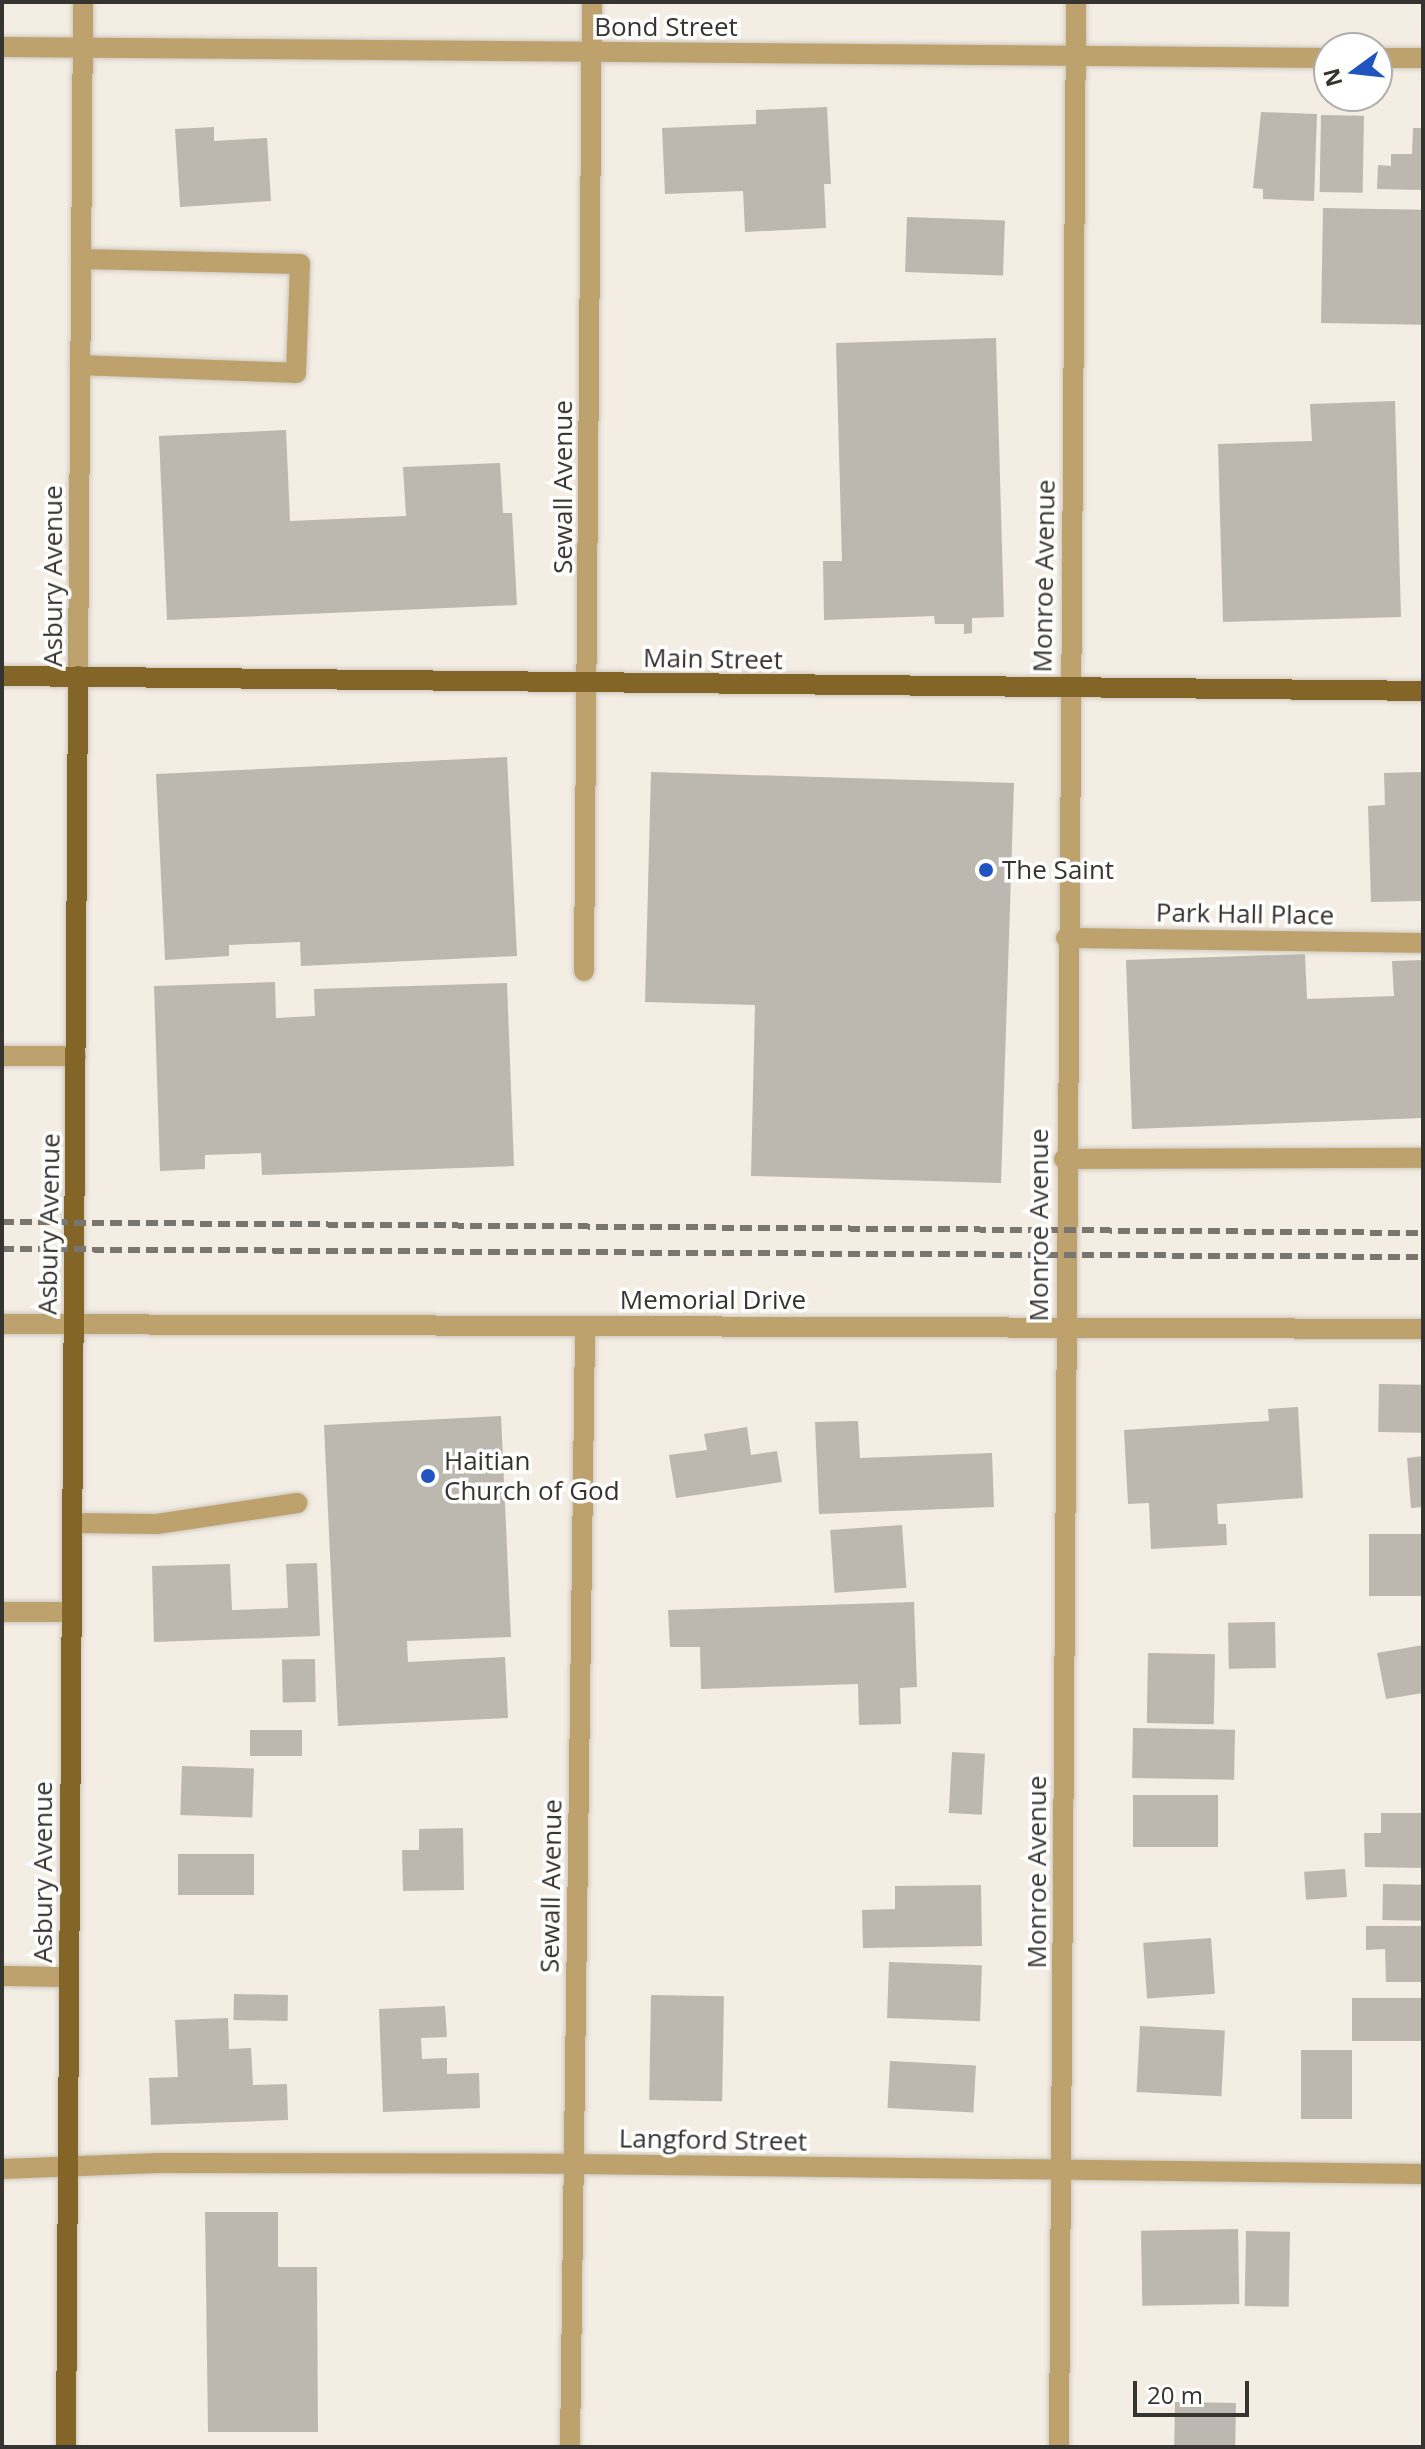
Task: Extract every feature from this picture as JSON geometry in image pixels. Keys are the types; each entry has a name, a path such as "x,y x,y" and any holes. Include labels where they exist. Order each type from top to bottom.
{"main road":[{"name":"Main Street","path":"2,676 1423,691"},
{"name":"Asbury Avenue","path":"66,2447 78,676"}],"street":[{"name":"Asbury Avenue","path":"78,676 83,2"},
{"name":"Sewall Avenue","path":"584,971 592,2"},
{"name":"Monroe Avenue","path":"1059,2447 1064,1159 1076,2"},
{"name":"Bond Street","path":"2,47 1313,58"},
{"path":"1393,58 1423,58"},
{"path":"80,365 296,373 300,264 81,259"},
{"name":"Park Hall Place","path":"1066,938 1423,943"},
{"path":"2,1056 76,1056"},
{"path":"1064,1159 1423,1158"},
{"name":"Memorial Drive","path":"2,1324 1423,1329"},
{"name":"Sewall Avenue","path":"570,2447 585,1326"},
{"path":"72,1523 157,1524 297,1503"},
{"path":"2,1612 71,1612"},
{"path":"2,1976 68,1977"},
{"name":"Langford Street","path":"2,2169 66,2166 574,2164 1423,2174"}],"building":[{"path":"827,107 831,184 824,184 826,228 745,232 743,191 665,194 662,128 756,124 756,110"},
{"path":"1261,112 1317,114 1314,201 1263,199 1263,189 1253,188"},
{"path":"1321,115 1364,116 1363,193 1320,192"},
{"path":"214,127 214,141 267,138 271,201 180,207 175,129"},
{"path":"1413,128 1423,128 1423,190 1377,189 1378,165 1391,166 1391,154 1412,154"},
{"path":"1323,208 1423,210 1421,325 1321,323"},
{"path":"907,217 1005,220 1003,275 905,272"},
{"path":"996,338 1004,617 972,618 972,633 964,634 964,624 935,624 934,616 824,620 823,561 842,561 836,343"},
{"path":"1395,401 1401,617 1223,622 1218,444 1312,441 1310,404"},
{"path":"286,430 290,521 406,516 403,467 500,463 503,513 512,513 517,605 167,620 159,436"},
{"path":"507,757 517,956 301,966 300,942 229,945 229,956 165,960 156,774"},
{"path":"651,772 1014,783 1001,1183 751,1176 755,1005 645,1002"},
{"path":"1423,772 1423,901 1371,902 1368,806 1385,805 1384,773"},
{"path":"1305,954 1307,999 1394,996 1392,961 1423,960 1423,1118 1132,1129 1126,960"},
{"path":"275,982 276,1018 315,1016 314,989 507,983 514,1166 262,1175 261,1153 205,1155 205,1169 160,1171 154,986"},
{"path":"1379,1384 1423,1385 1422,1433 1378,1432"},
{"path":"1298,1407 1303,1498 1217,1504 1218,1524 1226,1524 1227,1545 1151,1549 1149,1503 1128,1504 1124,1430 1269,1421 1268,1409"},
{"path":"501,1416 511,1637 407,1641 408,1662 505,1657 508,1718 338,1726 324,1425"},
{"path":"858,1421 860,1458 992,1453 994,1507 819,1514 815,1422"},
{"path":"747,1427 751,1455 777,1451 782,1482 676,1498 669,1455 707,1450 704,1434"},
{"path":"1423,1456 1423,1507 1411,1508 1407,1458"},
{"path":"902,1525 906,1588 835,1593 830,1530"},
{"path":"1369,1534 1423,1534 1423,1596 1369,1596"},
{"path":"317,1563 320,1636 154,1642 152,1566 230,1564 232,1610 288,1608 286,1564"},
{"path":"914,1602 917,1687 900,1688 901,1724 859,1725 858,1684 701,1689 700,1647 670,1647 668,1610"},
{"path":"1275,1622 1276,1668 1229,1669 1228,1623"},
{"path":"1423,1645 1423,1693 1386,1699 1377,1653"},
{"path":"1148,1653 1215,1654 1214,1724 1147,1723"},
{"path":"315,1659 316,1702 283,1703 282,1660"},
{"path":"1133,1728 1235,1730 1234,1780 1132,1778"},
{"path":"250,1730 302,1730 302,1756 250,1756"},
{"path":"952,1752 985,1754 982,1815 949,1813"},
{"path":"182,1766 254,1769 252,1817 180,1815"},
{"path":"1133,1795 1218,1795 1218,1847 1133,1847"},
{"path":"1381,1813 1423,1813 1423,1868 1365,1867 1364,1833 1381,1833"},
{"path":"463,1828 464,1890 403,1891 402,1850 419,1850 419,1829"},
{"path":"178,1854 254,1854 254,1895 178,1895"},
{"path":"1345,1869 1347,1897 1306,1900 1304,1872"},
{"path":"1383,1884 1423,1885 1422,1921 1382,1920"},
{"path":"981,1885 982,1946 863,1948 862,1910 895,1909 895,1886"},
{"path":"1366,1926 1423,1926 1423,1982 1386,1982 1385,1949 1366,1950"},
{"path":"1211,1938 1215,1994 1147,1999 1143,1943"},
{"path":"889,1962 982,1965 980,2021 887,2018"},
{"path":"234,1994 288,1995 288,2021 234,2020"},
{"path":"651,1995 724,1996 722,2101 649,2100"},
{"path":"1352,1998 1423,1998 1423,2041 1352,2041"},
{"path":"445,2006 447,2037 421,2038 422,2059 447,2058 447,2074 479,2073 480,2108 383,2112 379,2009"},
{"path":"228,2018 229,2049 251,2048 253,2085 287,2084 288,2120 151,2125 149,2078 178,2077 175,2020"},
{"path":"1140,2026 1225,2030 1221,2096 1137,2092"},
{"path":"1301,2050 1352,2050 1352,2119 1301,2119"},
{"path":"890,2061 976,2066 973,2112 888,2108"},
{"path":"205,2212 278,2212 278,2267 317,2267 318,2432 208,2432"},
{"path":"1238,2229 1239,2304 1142,2306 1141,2231"},
{"path":"1246,2231 1290,2232 1289,2307 1245,2306"},
{"path":"1175,2402 1236,2403 1235,2447 1174,2447"}],"railway":[{"path":"2,1222 1423,1233"},
{"path":"2,1249 1423,1257"}],"place":[{"name":"The Saint","path":"986,870"},
{"name":"Haitian Church of God","path":"428,1476"}]}
